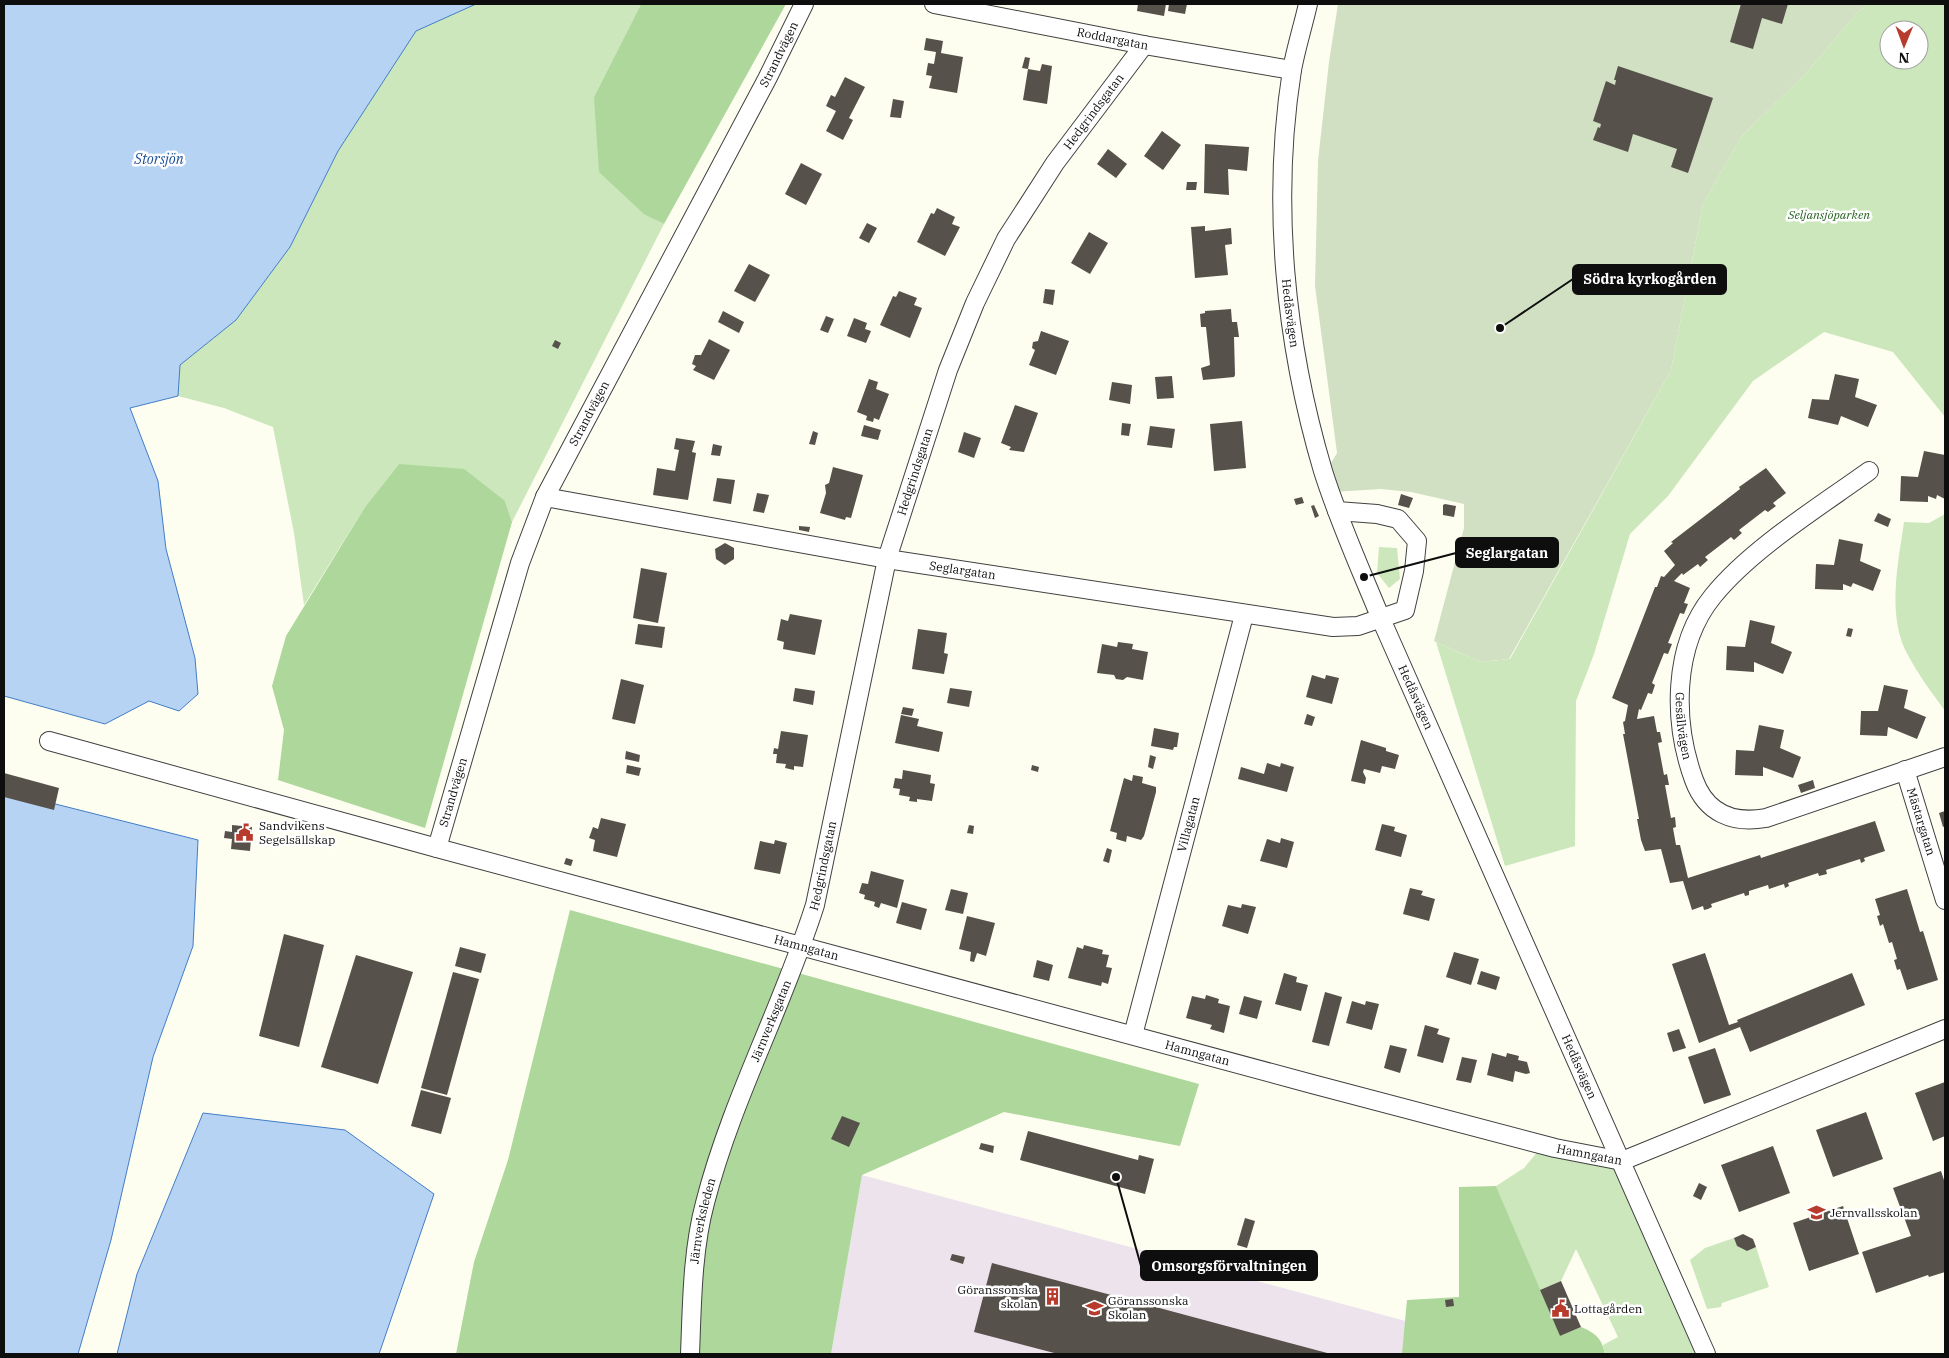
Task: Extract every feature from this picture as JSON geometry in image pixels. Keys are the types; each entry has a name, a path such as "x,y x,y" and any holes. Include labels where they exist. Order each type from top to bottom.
{"street":[{"name":"Strandvägen","path":"437,848 520,563 545,497 767,79 804,4"},
{"name":"Roddargatan","path":"934,4 1144,45 1292,70"},
{"name":"Hedåsvägen","path":"1308,4 1292,70 1282,177 1288,297 1303,397 1337,511 1382,619 1706,1354"},
{"name":"Hedgrindsgatan","path":"802,947 814,905 887,559 948,370 975,303 1006,238 1056,163 1144,45"},
{"name":"Gesällvägen","path":"1869,471 1790,527 1738,571 1711,597 1692,634 1680,692 1681,729 1688,764 1703,800 1718,812 1739,820 1766,818 1945,757"},
{"name":"Seglargatan","path":"545,497 887,559 1244,615 1333,627 1358,626 1405,610 1414,571 1417,541 1398,519 1376,514 1337,511"},
{"name":"Villagatan","path":"1133,1034 1244,615"},
{"name":"Hamngatan","path":"49,741 802,947 1543,1145 1622,1160 1945,1029"},
{"name":"Mästargatan","path":"1905,770 1945,900"},
{"name":"Järnverksgatan","path":"742,1094 802,947"},
{"name":"Järnverksleden","path":"690,1354 694,1279 704,1206 720,1149 742,1094"}],"shaded area":[{"path":"862,1175 1428,1327 1442,1354 831,1354"}],"green space":[{"path":"476,4 641,4 594,97 645,215 664,224 512,522 505,501 399,464 365,507 304,605 294,533 273,427 224,408 178,396 180,365 236,320 290,247 338,151 416,31"},
{"path":"641,4 786,4 664,224 645,215 599,172 594,97"},
{"path":"1338,4 1868,4 1858,12 1807,72 1741,137 1703,204 1671,370 1509,659 1480,662 1434,641 1464,528 1464,504 1411,492 1381,489 1333,492 1327,470 1337,453 1315,286 1318,161 1329,62"},
{"name":"Seljansjöparken","path":"1868,4 1945,4 1945,417 1893,352 1824,332 1753,381 1668,496 1630,534 1594,654 1576,701 1575,846 1505,866 1436,642 1480,662 1510,659 1671,370 1703,204 1741,137 1807,72 1858,12"},
{"path":"399,464 464,469 505,501 512,522 425,828 278,780 284,730 272,686 286,636 365,507"},
{"path":"1945,514 1945,711 1917,671 1902,642 1896,608 1896,591 1904,522 1929,523"},
{"path":"1379,547 1397,548 1400,579 1389,588 1377,573"},
{"path":"570,910 1199,1084 1180,1146 1004,1112 862,1175 831,1354 456,1354 474,1262 508,1160"},
{"path":"1543,1145 1622,1161 1706,1354 1605,1354 1603,1345 1618,1337 1576,1249 1561,1281 1540,1290 1496,1186 1524,1168"},
{"path":"1496,1186 1560,1336 1581,1327 1597,1337 1602,1344 1605,1354 1402,1354 1407,1300 1459,1297 1459,1187"},
{"path":"1734,1238 1737,1246 1747,1251 1756,1247 1769,1287 1722,1303 1721,1307 1707,1309 1690,1260 1705,1248"}],"water":[{"name":"Storsjön","path":"4,4 476,4 416,31 338,151 290,247 236,320 180,365 178,396 130,408 158,481 166,549 195,658 198,694 179,711 149,701 105,724 4,696"},
{"path":"4,791 198,840 193,946 153,1057 111,1240 78,1354 4,1354"},
{"path":"203,1113 345,1130 434,1194 379,1354 117,1354 137,1274"}],"building":[{"path":"1138,4 1166,4 1164,16 1137,11"},
{"path":"1169,4 1187,4 1185,14 1168,11"},
{"path":"1741,4 1788,4 1782,24 1762,18 1753,49 1730,42"},
{"path":"926,38 943,41 941,53 963,57 957,93 929,88 932,76 926,75 928,63 934,64 936,52 924,50"},
{"path":"1025,57 1030,58 1028,69 1022,68"},
{"path":"1042,64 1052,66 1047,104 1023,100 1028,69 1040,71"},
{"path":"1618,66 1713,98 1688,173 1671,167 1677,149 1633,134 1628,152 1593,140 1601,124 1593,121 1606,81 1615,85 1616,80 1614,80"},
{"path":"845,77 865,87 849,118 853,120 843,140 826,131 836,111 826,106 831,95 835,97"},
{"path":"893,99 904,101 901,118 890,117"},
{"path":"1162,131 1181,145 1163,170 1144,156"},
{"path":"1205,144 1249,147 1247,171 1228,169 1229,195 1204,193"},
{"path":"1108,149 1127,164 1116,178 1097,164"},
{"path":"801,163 822,174 806,205 785,194"},
{"path":"1187,182 1197,182 1196,190 1186,190"},
{"path":"937,208 955,217 952,224 960,227 945,256 917,242 931,213 934,214"},
{"path":"867,223 877,228 869,243 859,238"},
{"path":"1205,226 1205,231 1231,228 1232,244 1225,245 1228,275 1195,278 1191,227"},
{"path":"1089,232 1108,243 1090,274 1071,263"},
{"path":"749,264 770,275 755,302 734,291"},
{"path":"1045,289 1055,290 1053,305 1043,303"},
{"path":"899,291 917,298 914,305 922,308 910,338 880,325 893,296 896,297"},
{"path":"1231,309 1232,322 1237,322 1239,337 1234,337 1235,375 1234,377 1203,380 1201,368 1210,365 1206,327 1201,327 1200,314 1205,313 1205,311"},
{"path":"723,311 744,322 739,333 718,322"},
{"path":"826,316 834,319 828,333 820,330"},
{"path":"854,318 867,323 865,329 871,331 866,343 847,336"},
{"path":"1041,331 1069,341 1056,375 1029,365 1035,350 1032,348 1033,342 1038,341"},
{"path":"709,339 730,350 714,380 693,370 696,366 692,364 695,355 701,355"},
{"path":"555,340 561,343 558,349 552,346"},
{"path":"1835,374 1859,379 1855,397 1877,405 1868,427 1841,416 1838,425 1808,418 1812,399 1829,400"},
{"path":"1172,376 1174,398 1157,399 1155,377"},
{"path":"869,379 878,382 876,389 889,394 879,420 874,418 873,422 866,420 867,416 857,412"},
{"path":"1112,382 1132,385 1130,404 1109,400"},
{"path":"1015,405 1038,413 1024,452 1009,450 1011,447 1001,443"},
{"path":"1242,421 1246,468 1214,471 1210,424"},
{"path":"1122,423 1131,424 1129,436 1121,435"},
{"path":"864,425 881,430 878,440 861,436"},
{"path":"1150,426 1175,429 1172,448 1147,445"},
{"path":"813,431 818,433 815,445 809,444"},
{"path":"964,432 981,438 974,458 958,452"},
{"path":"676,438 695,441 692,452 696,453 688,500 653,495 657,468 675,471 679,450 674,449"},
{"path":"713,444 722,446 720,456 711,455"},
{"path":"1924,451 1945,455 1945,499 1937,495 1936,499 1928,496 1928,502 1900,501 1901,476 1918,477"},
{"path":"833,467 863,475 851,518 846,517 845,520 820,513 826,493 825,485 829,483"},
{"path":"1766,468 1786,493 1773,503 1776,506 1768,512 1765,510 1739,530 1742,533 1734,540 1731,537 1705,557 1708,560 1700,567 1698,564 1683,575 1682,573 1674,581 1690,588 1684,603 1688,604 1684,614 1680,613 1668,643 1672,644 1668,654 1664,653 1652,683 1655,685 1652,694 1648,693 1641,710 1639,709 1637,719 1654,716 1657,732 1660,732 1662,742 1658,743 1664,775 1667,774 1669,785 1665,785 1671,818 1675,817 1676,827 1673,828 1676,845 1680,845 1688,878 1760,855 1761,858 1875,821 1885,851 1864,858 1865,861 1861,863 1860,859 1826,870 1827,874 1819,876 1818,873 1788,883 1789,886 1785,888 1784,884 1769,889 1768,885 1749,891 1749,895 1745,896 1744,893 1711,904 1712,907 1708,909 1704,910 1703,906 1692,910 1683,881 1670,883 1661,849 1645,851 1637,819 1639,819 1623,734 1625,734 1623,722 1625,721 1628,705 1612,698 1655,587 1657,587 1661,576 1664,577 1675,565 1664,551 1673,543 1671,542 1740,489 1739,487"},
{"path":"717,478 735,480 731,504 713,501"},
{"path":"757,493 769,495 764,513 753,511"},
{"path":"1401,494 1413,498 1409,508 1398,505"},
{"path":"1302,497 1304,503 1296,505 1294,499"},
{"path":"1314,505 1319,516 1315,518 1311,506"},
{"path":"1443,505 1456,506 1454,517 1443,515"},
{"path":"1878,513 1891,519 1888,527 1874,521"},
{"path":"799,526 810,527 809,532 799,530"},
{"path":"1839,539 1863,544 1860,561 1881,570 1873,591 1853,583 1851,587 1843,584 1843,590 1815,589 1816,564 1834,565"},
{"path":"725,543 734,548 734,559 725,565 716,559 715,549"},
{"path":"641,568 667,573 658,623 633,618"},
{"path":"790,614 822,620 815,655 783,649 784,642 777,640 781,619 788,621"},
{"path":"1750,620 1775,626 1771,643 1792,652 1783,674 1754,662 1754,672 1726,670 1727,646 1745,647"},
{"path":"638,624 665,627 662,648 635,644"},
{"path":"1848,628 1853,629 1851,637 1846,636"},
{"path":"918,629 947,633 944,653 948,654 944,674 912,669"},
{"path":"1118,642 1133,644 1132,649 1148,652 1143,680 1127,677 1123,680 1116,679 1114,675 1097,673 1102,644 1117,647"},
{"path":"1312,675 1325,679 1326,675 1339,678 1332,704 1306,697"},
{"path":"621,679 644,685 635,724 612,719"},
{"path":"1884,685 1908,690 1904,708 1926,717 1917,739 1888,727 1887,736 1860,735 1861,711 1878,711"},
{"path":"795,688 815,691 813,705 793,701"},
{"path":"950,688 972,691 969,707 947,703"},
{"path":"903,707 914,709 912,716 901,714"},
{"path":"1307,714 1315,717 1312,726 1304,724"},
{"path":"901,715 919,719 917,726 943,732 939,752 895,743"},
{"path":"1759,725 1784,730 1780,748 1801,757 1793,778 1763,767 1763,776 1735,775 1736,750 1754,751"},
{"path":"1154,728 1179,733 1177,747 1174,747 1173,750 1151,746"},
{"path":"781,731 808,735 803,767 794,766 794,770 785,768 786,764 776,763 777,754 773,754 774,748 778,749"},
{"path":"1361,740 1386,748 1386,751 1399,755 1395,769 1382,766 1380,773 1364,769 1365,784 1351,781"},
{"path":"626,751 640,755 639,762 625,759"},
{"path":"1150,755 1156,757 1153,769 1148,767"},
{"path":"1267,763 1280,767 1281,763 1294,767 1287,792 1238,779 1241,767 1264,774"},
{"path":"627,765 641,768 639,776 626,773"},
{"path":"1032,765 1039,767 1038,772 1031,770"},
{"path":"903,770 931,775 930,783 935,784 932,801 917,799 917,802 909,801 910,797 899,795 900,789 893,788 895,778 902,779"},
{"path":"4,773 59,788 54,810 4,797"},
{"path":"1133,775 1143,777 1142,783 1156,787 1156,792 1144,836 1141,840 1127,836 1126,842 1116,839 1117,833 1110,831 1124,778 1132,781"},
{"path":"1813,780 1815,788 1801,793 1798,785"},
{"path":"1945,811 1945,826 1943,827 1939,813"},
{"path":"601,818 626,824 617,857 593,851 595,840 589,838 593,827 598,829"},
{"path":"1382,824 1395,827 1394,831 1407,835 1401,857 1375,850"},
{"path":"232,825 252,827 250,851 231,849 232,839 224,838 225,831 232,832"},
{"path":"969,825 974,826 973,834 967,833"},
{"path":"1281,838 1294,842 1287,868 1260,861 1267,839 1280,843"},
{"path":"775,840 787,843 780,874 754,869 760,841 774,844"},
{"path":"1107,848 1112,850 1109,863 1103,861"},
{"path":"566,858 573,860 571,866 564,864"},
{"path":"871,871 904,880 897,908 881,903 879,908 874,906 875,902 864,899 865,895 859,893 862,883 868,884"},
{"path":"1410,888 1423,891 1421,895 1435,899 1429,921 1403,914"},
{"path":"951,889 968,893 963,914 945,910"},
{"path":"1907,889 1920,932 1923,931 1938,980 1907,990 1900,969 1897,970 1894,960 1897,959 1892,942 1889,943 1883,924 1880,926 1877,916 1880,915 1875,899"},
{"path":"902,902 927,909 921,930 896,923"},
{"path":"1242,904 1256,907 1248,934 1222,926 1228,905 1241,908"},
{"path":"967,916 995,923 986,956 977,953 974,962 970,961 971,952 959,949"},
{"path":"284,934 324,945 299,1047 259,1036"},
{"path":"1084,945 1103,950 1102,954 1109,955 1106,967 1112,968 1108,984 1102,982 1101,986 1068,978 1077,947 1083,949"},
{"path":"460,947 486,954 481,973 455,966"},
{"path":"1454,952 1479,959 1471,985 1446,977"},
{"path":"1705,953 1729,1025 1852,973 1865,1005 1750,1052 1740,1027 1699,1043 1672,964"},
{"path":"356,955 413,972 378,1084 321,1067"},
{"path":"1037,960 1053,965 1049,981 1033,977"},
{"path":"1481,971 1500,977 1496,990 1477,984"},
{"path":"453,972 479,979 447,1095 421,1088"},
{"path":"1284,973 1297,977 1296,982 1308,985 1301,1011 1275,1004"},
{"path":"1325,992 1342,997 1329,1046 1312,1042"},
{"path":"1206,995 1219,999 1218,1003 1230,1006 1224,1033 1210,1029 1212,1025 1186,1018 1192,996 1205,999"},
{"path":"1244,996 1262,1001 1257,1019 1239,1014"},
{"path":"1352,1001 1365,1005 1366,1001 1379,1004 1372,1030 1346,1023"},
{"path":"1425,1025 1439,1029 1437,1034 1450,1038 1443,1063 1417,1056"},
{"path":"1679,1029 1686,1048 1673,1052 1667,1033"},
{"path":"1390,1045 1407,1049 1400,1073 1384,1068"},
{"path":"1715,1048 1731,1095 1704,1104 1688,1057"},
{"path":"1492,1053 1506,1057 1507,1053 1519,1056 1518,1060 1527,1062 1530,1073 1526,1074 1515,1071 1513,1082 1487,1075"},
{"path":"1462,1057 1477,1060 1471,1083 1456,1080"},
{"path":"1945,1082 1945,1136 1933,1141 1915,1093"},
{"path":"421,1090 451,1098 441,1134 411,1126"},
{"path":"1866,1112 1883,1159 1833,1177 1816,1130"},
{"path":"842,1116 860,1123 849,1147 831,1139"},
{"path":"1028,1131 1138,1160 1139,1155 1154,1159 1145,1194 1020,1160"},
{"path":"981,1143 994,1146 993,1153 979,1149"},
{"path":"1773,1146 1790,1193 1739,1212 1721,1165"},
{"name":"Jernvallsskolan","path":"1941,1171 1945,1183 1945,1272 1929,1277 1928,1275 1876,1293 1862,1252 1911,1236 1893,1188"},
{"path":"1699,1183 1707,1187 1701,1200 1693,1196"},
{"path":"1843,1206 1859,1254 1809,1271 1793,1223"},
{"path":"1245,1218 1255,1221 1247,1248 1237,1245"},
{"path":"1743,1234 1753,1239 1756,1247 1747,1251 1737,1246 1734,1238"},
{"path":"952,1254 965,1257 963,1264 950,1260"},
{"name":"Göranssonska Skolan","path":"992,1263 1331,1354 1058,1354 974,1332"},
{"name":"Lottagården","path":"1561,1281 1581,1327 1560,1336 1540,1290"},
{"path":"1453,1299 1454,1306 1446,1307 1445,1300"}],"place":[{"name":"Södra kyrkogården","path":"1500,328"},
{"name":"Seglargatan","path":"1364,577"},
{"name":"Sandvikens Segelsällskap","path":"245,833"},
{"name":"Omsorgsförvaltningen","path":"1116,1177"},
{"name":"Jernvallsskolan","path":"1816,1213"},
{"name":"Göranssonska skolan","path":"1052,1297"},
{"name":"Göranssonska Skolan","path":"1094,1308"},
{"name":"Lottagården","path":"1560,1309"}]}
